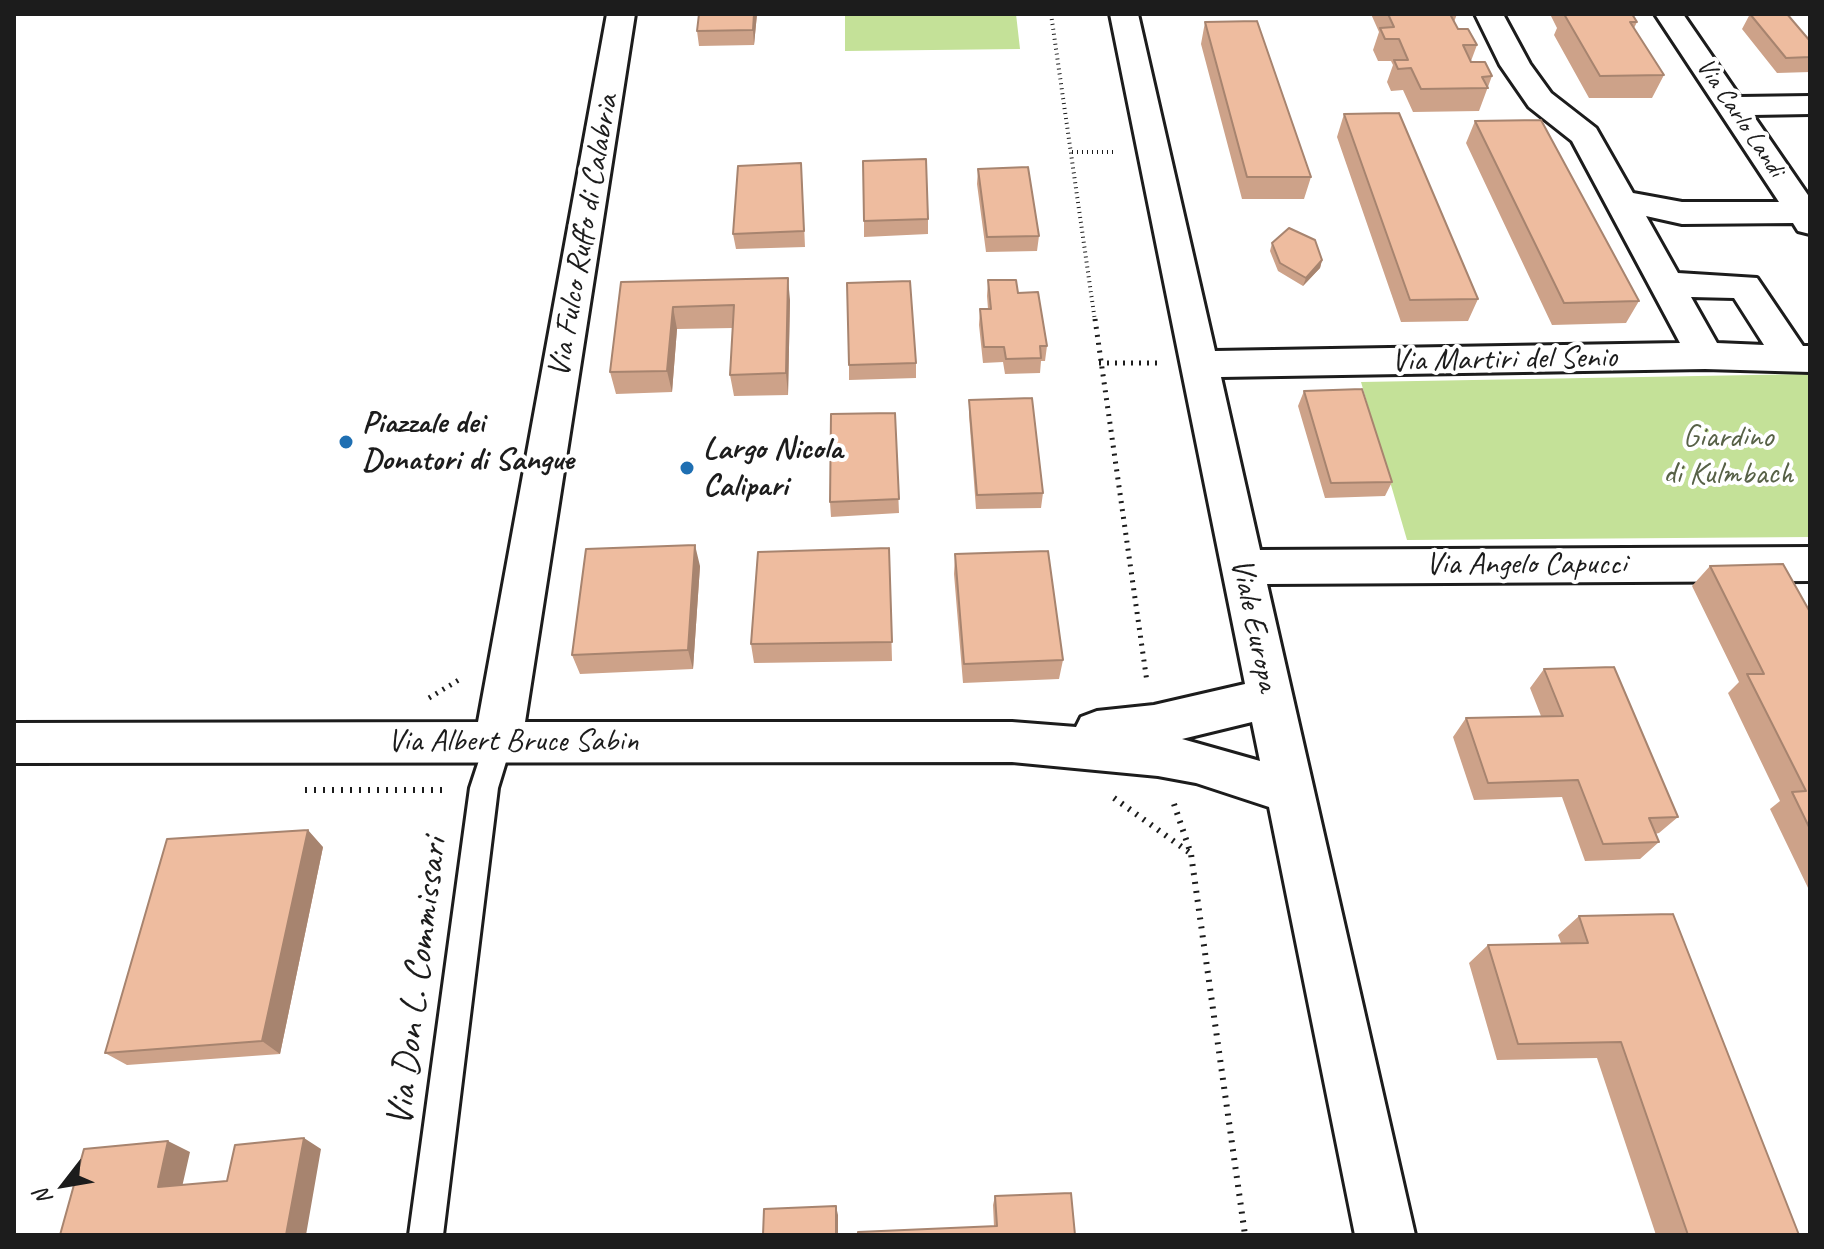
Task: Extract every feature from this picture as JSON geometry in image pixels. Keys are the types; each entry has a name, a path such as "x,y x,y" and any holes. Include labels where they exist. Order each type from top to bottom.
{"street":[{"name":"Via Fulco Ruffo di Calabria","path":"498,742 621,14"},
{"name":"Viale Europa","path":"1124,14 1385,1235"},
{"path":"1489,14 1515,65 1540,100 1585,135 1705,356"},
{"name":"Via Carlo Landi","path":"1669,14 1806,217"},
{"path":"1733,106 1810,105"},
{"path":"1622,201 1682,213 1806,217"},
{"path":"1669,285 1744,286 1801,359"},
{"name":"Via Martiri del Senio","path":"1198,364 1705,356 1801,359"},
{"name":"Via Angelo Capucci","path":"1242,567 1810,564"},
{"name":"Via Albert Bruce Sabin","path":"14,743 1156,740 1270,698"},
{"name":"Via Albert Bruce Sabin","path":"1156,740 1196,762 1291,792"}],"lane":[{"name":"Via Don L. Commissari","path":"426,1235 484,788 498,742"}],"path":[{"path":"1051,14 1099,363 1156,740 1191,854 1245,1235"},
{"path":"1099,363 1198,364"},
{"path":"296,790 484,788"},
{"path":"1103,790 1191,854"}],"green space":[{"path":"845,14 1016,14 1020,49 845,51"},
{"name":"Giardino di Kulmbach","path":"1810,374 1810,537 1407,540 1361,382"}],"building":[{"path":"699,14 754,14 753,30 697,31"},
{"path":"1388,14 1450,14 1458,29 1468,29 1477,45 1463,45 1471,62 1485,62 1492,76 1482,77 1488,88 1421,89 1411,68 1398,69 1394,60 1408,60 1399,39 1385,39 1380,28 1394,27"},
{"path":"1564,14 1632,14 1637,22 1630,22 1664,75 1600,76"},
{"path":"1750,14 1787,14 1810,41 1810,57 1786,58"},
{"path":"1257,21 1311,177 1247,177 1205,22"},
{"path":"1399,113 1478,299 1410,300 1344,114"},
{"path":"1541,120 1639,301 1564,303 1475,121"},
{"path":"926,159 928,219 864,221 863,161"},
{"path":"801,163 804,231 733,234 738,166"},
{"path":"1028,167 1039,236 987,237 978,169"},
{"path":"1289,228 1315,240 1322,260 1306,278 1280,263 1272,243"},
{"path":"788,278 786,373 730,375 734,305 673,307 667,371 610,372 621,282"},
{"path":"988,280 1016,280 1018,293 1038,292 1047,346 1040,346 1041,358 1006,359 1004,347 984,347 980,309 991,309"},
{"path":"910,281 916,363 849,365 847,283"},
{"path":"1362,389 1392,482 1331,483 1304,391"},
{"path":"1032,398 1043,493 977,495 969,400"},
{"path":"895,413 899,499 830,502 831,414"},
{"path":"695,545 688,650 572,655 586,549"},
{"path":"889,548 892,642 751,644 758,552"},
{"path":"1048,551 1063,660 964,664 955,554"},
{"path":"1783,564 1810,612 1810,829 1792,792 1806,791 1747,674 1764,674 1710,566"},
{"path":"1614,667 1678,817 1649,818 1659,842 1603,844 1578,780 1488,783 1466,718 1563,716 1544,669"},
{"path":"308,830 262,1041 105,1053 167,839"},
{"path":"1673,914 1799,1235 1688,1235 1621,1042 1518,1044 1488,945 1588,943 1579,916"},
{"path":"304,1138 286,1235 60,1235 84,1149 168,1141 158,1187 227,1181 235,1145"},
{"path":"1071,1193 1075,1235 858,1235 858,1232 997,1226 995,1196"},
{"path":"836,1206 836,1235 763,1235 764,1209"}],"place":[{"name":"Piazzale dei Donatori di Sangue","path":"346,442"},
{"name":"Largo Nicola Calipari","path":"687,468"}]}
